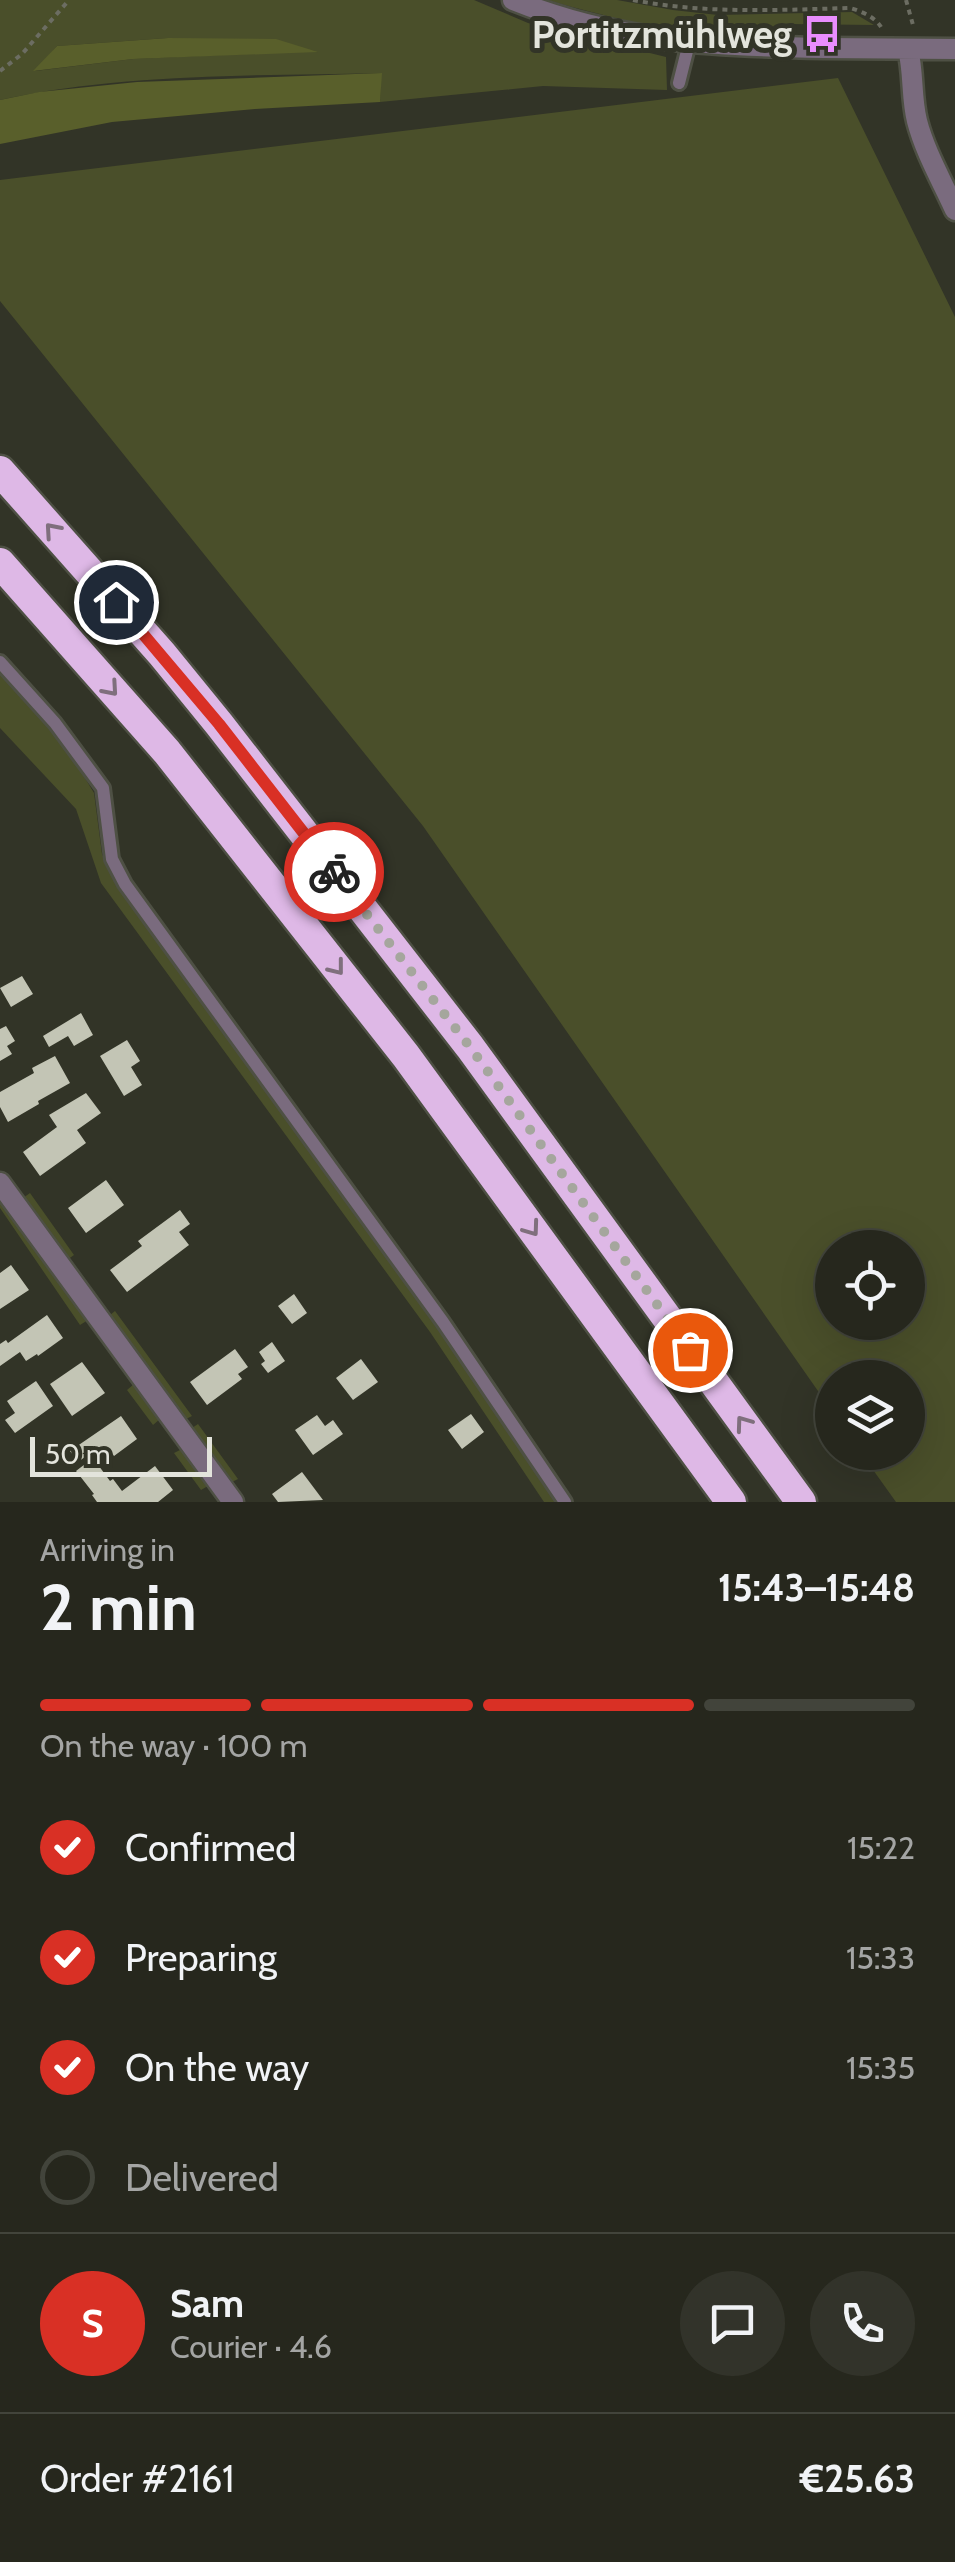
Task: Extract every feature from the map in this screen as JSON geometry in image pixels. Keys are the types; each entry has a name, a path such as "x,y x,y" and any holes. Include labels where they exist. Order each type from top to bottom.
{"highway":[{"path":"0,471 162,654 243,754 470,1047 800,1502"},
{"path":"0,563 167,752 406,1056 731,1502"}],"street":[{"path":"513,0 586,25 689,43 955,49"},
{"path":"900,49 914,71 917,122 955,210"},
{"path":"0,1182 233,1502"}],"lane":[{"path":"678,83 689,43"},
{"path":"0,662 55,723 103,788 112,859 125,884 444,1322 564,1502"}],"path":[{"path":"0,71 22,54 69,0"},
{"path":"633,0 718,10 850,8 880,24 900,49"}],"green space":[{"path":"0,0 474,0 528,23 666,57 667,90 543,86 380,102 381,73 142,80 0,100","holes":["168,38 314,51 133,59 35,71 57,46"]},
{"path":"547,0 617,0 718,15 852,12 874,25 789,24 790,36 718,35 632,22"},
{"path":"168,38 276,39 318,52 133,59 33,71 57,46"},
{"path":"382,73 380,102 112,122 0,144 0,100 39,92 137,82"},
{"path":"838,78 955,317 955,1502 896,1502 873,1470 925,1470 925,1360 815,1360 815,1387 423,826 0,301 0,180"},
{"path":"0,672 51,729 94,793 102,854 119,889 233,1038 558,1502 544,1502 430,1332 101,883 76,809 0,728"},
{"path":"30,1193 74,1255 67,1260 23,1198"},
{"path":"0,1196 88,1320 80,1325 0,1208"},
{"path":"115,1311 192,1416 186,1419 110,1315"},
{"path":"134,1384 160,1419 153,1425 127,1390"},
{"path":"198,1424 238,1479 230,1483 192,1428"},
{"path":"182,1449 208,1486 201,1490 174,1453"}],"building":[{"path":"22,976 33,994 11,1007 0,988"},
{"path":"81,1013 93,1035 74,1046 68,1036 49,1047 43,1036"},
{"path":"6,1026 15,1041 7,1046 12,1054 0,1061 0,1029"},
{"path":"127,1040 140,1061 131,1067 142,1085 124,1096 100,1056"},
{"path":"55,1056 70,1083 8,1122 0,1107 0,1092"},
{"path":"86,1093 101,1113 77,1130 86,1143 40,1176 23,1152 57,1127 49,1115"},
{"path":"106,1180 124,1205 86,1233 68,1208"},
{"path":"180,1210 190,1224 179,1232 189,1245 127,1292 110,1270 142,1246 138,1241"},
{"path":"11,1265 29,1290 0,1309 0,1273"},
{"path":"294,1294 307,1313 292,1324 278,1306"},
{"path":"47,1315 63,1338 38,1356 26,1361 20,1352 0,1366 0,1344 6,1340 8,1343"},
{"path":"272,1342 285,1361 268,1373 259,1352"},
{"path":"235,1349 248,1367 238,1374 242,1379 207,1405 190,1382"},
{"path":"361,1359 378,1382 353,1400 336,1378"},
{"path":"82,1362 105,1393 72,1416 50,1384"},
{"path":"36,1381 53,1406 15,1433 5,1420 15,1413 7,1401"},
{"path":"471,1414 484,1432 462,1449 448,1430"},
{"path":"317,1415 325,1426 333,1420 343,1434 313,1455 295,1430"},
{"path":"121,1416 137,1439 114,1456 109,1449 98,1457 95,1452 89,1454 78,1462 70,1451"},
{"path":"93,1458 122,1491 155,1466 173,1490 158,1502 97,1502 76,1471"},
{"path":"302,1472 323,1500 278,1502 272,1494"}],"way so far":[{"path":"334,872 470,1047 690,1350"}],"place":[{"name":"Portitzmühlweg","path":"822,34"}],"route":[{"path":"116,602 219,724 334,872"}]}
